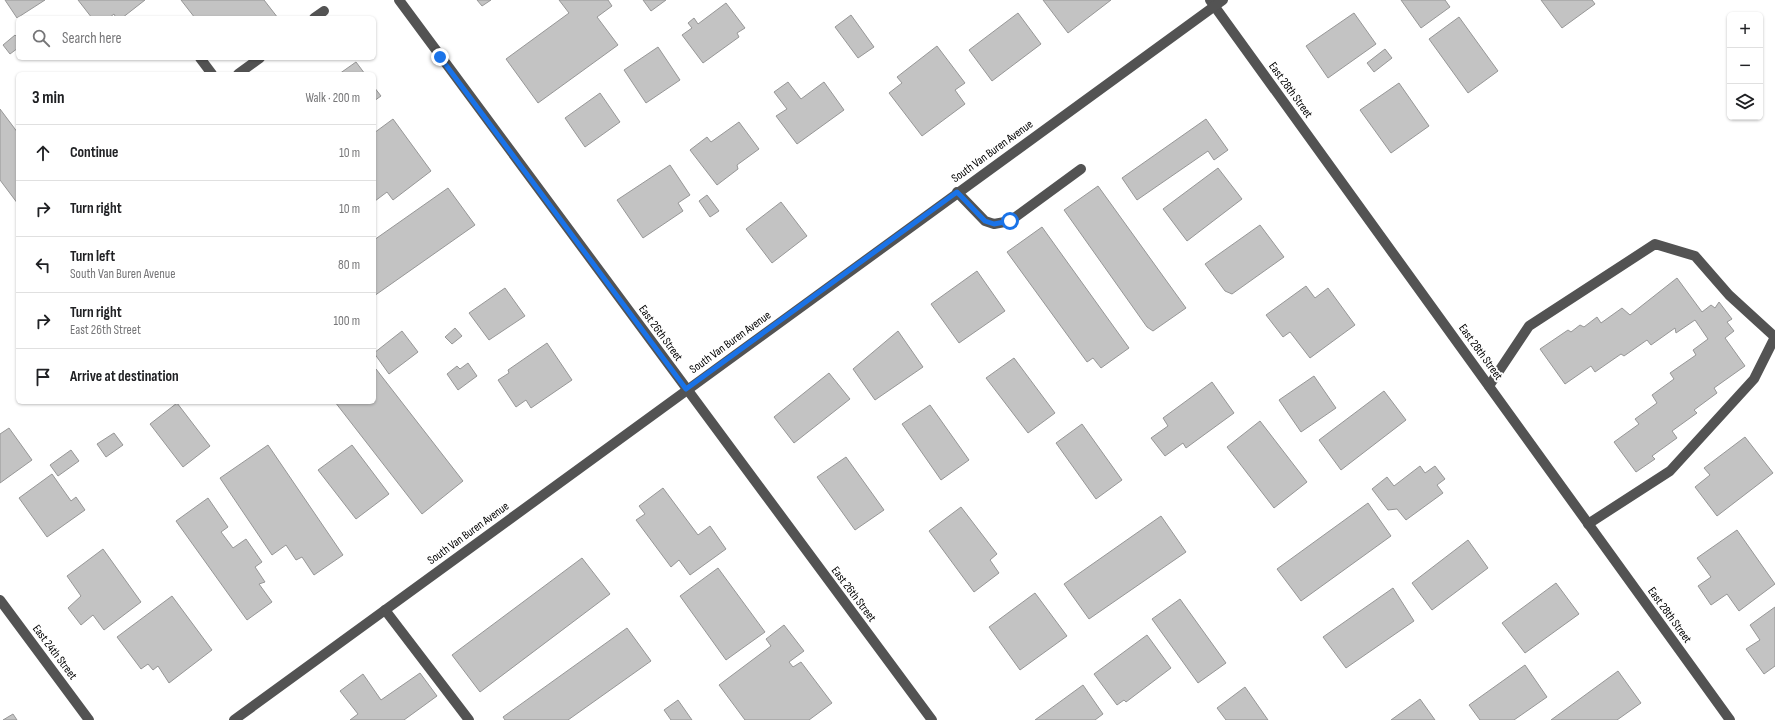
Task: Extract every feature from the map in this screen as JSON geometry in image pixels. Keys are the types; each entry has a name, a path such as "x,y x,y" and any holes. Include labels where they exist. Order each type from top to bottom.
{"street":[{"name":"East 26th Street","path":"398,0 932,720"},
{"name":"South Van Buren Avenue","path":"234,720 1216,2"},
{"name":"East 28th Street","path":"1216,2 1489,386 1730,720"},
{"path":"317,16 324,11"},
{"path":"202,60 210,72"},
{"path":"241,72 257,60"},
{"path":"957,192 985,221 994,224 1010,221 1081,169"},
{"path":"1489,386 1529,326 1655,244 1695,256 1729,295 1774,337 1754,379 1670,471 1588,524"},
{"name":"East 24th Street","path":"0,600 89,720"},
{"path":"385,610 469,720"}],"building":[{"path":"5,0 45,0 20,16 16,16"},
{"path":"78,0 145,0 125,16 115,16 114,14 112,16 90,16"},
{"path":"181,0 264,0 276,16 193,16"},
{"path":"477,0 491,0 482,6"},
{"path":"559,0 608,0 612,6 597,17 618,45 538,103 506,59 569,13"},
{"path":"643,0 666,0 651,11"},
{"path":"1043,0 1111,0 1068,33"},
{"path":"1401,0 1445,0 1450,7 1421,28"},
{"path":"1541,0 1592,0 1595,4 1562,28"},
{"path":"726,3 745,28 737,33 739,37 703,63 682,35 692,28 688,23 694,18 698,24"},
{"path":"1018,13 1041,44 992,81 969,50"},
{"path":"1354,13 1376,44 1328,78 1306,46"},
{"path":"851,15 874,47 858,58 835,27"},
{"path":"1459,17 1498,71 1468,93 1429,39"},
{"path":"15,35 16,36 16,50 10,54 3,45"},
{"path":"937,46 965,83 955,90 965,104 922,136 889,93 902,83 897,77"},
{"path":"658,47 680,80 646,103 624,70"},
{"path":"1385,49 1392,58 1374,72 1367,63"},
{"path":"356,62 364,72 342,72"},
{"path":"788,82 801,99 824,82 844,110 797,144 776,116 787,109 774,92"},
{"path":"1399,83 1429,126 1391,153 1360,110"},
{"path":"376,90 381,96 376,100"},
{"path":"600,93 620,122 585,147 565,118"},
{"path":"0,109 16,130 16,201 0,180"},
{"path":"393,119 431,171 393,200 387,192 376,200 376,132"},
{"path":"1206,119 1228,150 1214,160 1208,151 1137,200 1122,178"},
{"path":"739,122 759,149 737,165 738,169 717,185 690,150 707,137 711,142"},
{"path":"670,165 690,195 678,203 683,211 643,238 617,200"},
{"path":"1218,168 1242,199 1187,241 1163,209"},
{"path":"1098,186 1186,308 1153,331 1147,327 1064,210"},
{"path":"448,188 475,225 376,295 376,239"},
{"path":"707,195 719,211 710,217 699,201"},
{"path":"781,202 807,236 772,263 746,229"},
{"path":"1260,225 1284,257 1232,294 1225,291 1205,264"},
{"path":"1042,227 1129,348 1101,368 1093,358 1087,362 1007,252"},
{"path":"977,271 1005,311 959,343 931,304"},
{"path":"1677,278 1702,312 1711,305 1715,308 1719,302 1732,319 1727,322 1734,331 1725,338 1745,366 1714,388 1717,393 1694,410 1697,413 1672,431 1677,438 1652,456 1655,459 1636,472 1614,442 1639,424 1635,419 1657,403 1652,395 1674,379 1670,373 1696,355 1693,350 1708,339 1695,320 1676,333 1675,328 1651,345 1647,340 1624,356 1621,354 1595,372 1591,366 1565,384 1540,349 1568,330 1571,332 1580,325 1584,327 1597,317 1601,323 1622,308 1630,315"},
{"path":"1306,286 1315,298 1328,288 1355,325 1310,358 1290,332 1283,337 1266,315"},
{"path":"505,288 525,316 489,340 469,313"},
{"path":"455,328 462,336 452,344 445,337"},
{"path":"402,331 418,352 389,374 376,356 376,351"},
{"path":"898,331 923,367 875,400 853,369"},
{"path":"547,343 572,380 531,408 526,400 516,407 498,380 509,373 508,370"},
{"path":"1014,358 1055,413 1028,433 986,378"},
{"path":"468,363 477,376 458,390 447,374 457,366 460,369"},
{"path":"376,369 463,481 422,514 337,404 376,404"},
{"path":"829,373 850,399 794,443 774,417"},
{"path":"1314,376 1336,408 1301,432 1279,400"},
{"path":"1212,382 1234,413 1186,448 1183,443 1165,456 1151,438 1168,426 1163,418"},
{"path":"1384,391 1406,420 1341,470 1319,440"},
{"path":"178,404 210,446 183,467 150,424"},
{"path":"930,405 969,460 941,480 902,424"},
{"path":"1260,421 1307,482 1274,508 1227,447"},
{"path":"1082,424 1122,480 1096,499 1056,443"},
{"path":"9,428 32,460 0,483 0,434"},
{"path":"114,433 123,445 106,457 97,444"},
{"path":"1745,437 1773,473 1717,516 1695,487 1710,475 1704,468"},
{"path":"268,445 343,555 314,575 302,557 296,560 286,545 272,555 220,478"},
{"path":"352,445 389,494 356,519 318,470"},
{"path":"71,450 79,461 58,476 50,465"},
{"path":"846,457 884,510 855,530 817,477"},
{"path":"1420,466 1425,473 1435,466 1445,479 1437,485 1443,493 1406,520 1397,509 1388,510 1372,489 1387,477 1394,486"},
{"path":"52,474 71,501 76,497 85,510 47,537 19,498"},
{"path":"663,488 698,535 710,526 726,549 690,575 679,560 671,567 636,520 645,514 639,506"},
{"path":"208,498 228,527 221,532 233,548 246,539 262,562 255,567 265,582 259,584 272,602 247,620 176,521"},
{"path":"1368,503 1391,536 1301,601 1277,569"},
{"path":"961,507 997,554 990,560 999,573 974,592 929,531"},
{"path":"1161,516 1186,552 1089,619 1064,584"},
{"path":"1737,530 1775,584 1739,611 1727,594 1711,605 1698,586 1711,577 1697,558"},
{"path":"1468,540 1488,568 1432,610 1412,583"},
{"path":"103,549 141,602 104,630 93,615 81,625 68,608 81,596 67,576"},
{"path":"582,558 610,594 480,692 452,655"},
{"path":"718,568 765,632 726,660 680,596"},
{"path":"1556,583 1579,614 1525,653 1502,623"},
{"path":"1393,588 1414,621 1346,668 1323,637"},
{"path":"1035,593 1067,636 1020,670 989,627"},
{"path":"172,596 212,650 169,683 158,666 153,670 148,664 141,669 117,637"},
{"path":"1180,599 1226,663 1198,683 1152,619"},
{"path":"1775,607 1775,666 1764,674 1746,649 1760,640 1750,625"},
{"path":"784,625 804,651 789,662 793,667 801,662 832,703 809,720 745,720 719,685 771,646 766,639"},
{"path":"627,628 651,661 568,720 505,720 503,717"},
{"path":"1147,635 1171,668 1126,702 1124,700 1117,705 1094,674"},
{"path":"1525,665 1547,697 1514,720 1480,720 1469,705"},
{"path":"1618,671 1641,703 1617,720 1551,720"},
{"path":"420,673 437,696 404,720 350,720 358,714 340,691 363,674 381,700"},
{"path":"1083,685 1103,714 1095,720 1035,720"},
{"path":"1245,687 1268,720 1226,720 1217,708"},
{"path":"1420,699 1435,720 1391,720"},
{"path":"678,700 692,720 671,720 664,710"},
{"path":"13,714 17,720 3,720"}],"route":[{"path":"440,57 686,389 957,192 985,221 994,224 1010,221"}]}
